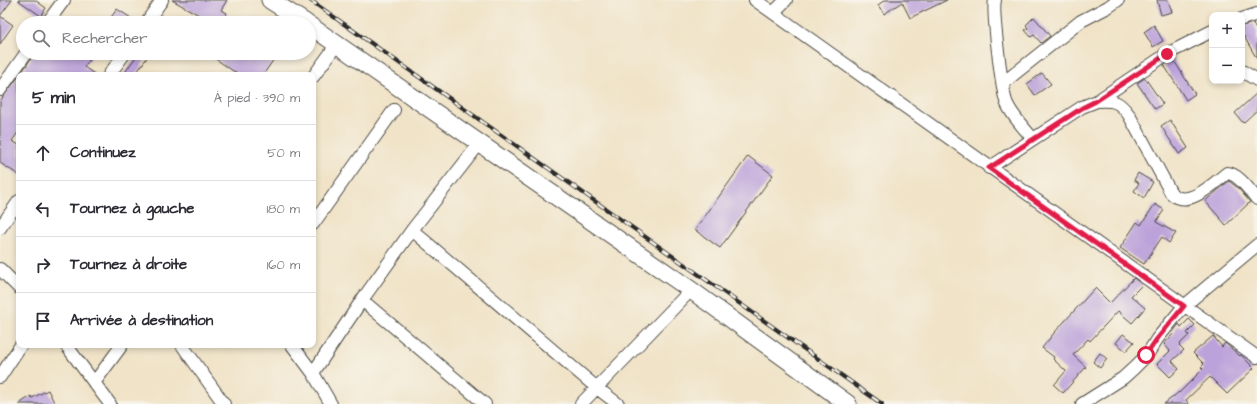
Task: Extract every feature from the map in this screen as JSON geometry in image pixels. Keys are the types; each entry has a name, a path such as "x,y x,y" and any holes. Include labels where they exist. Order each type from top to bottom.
{"highway":[{"path":"270,0 295,16"},
{"path":"316,30 691,290 848,404"}],"street":[{"path":"52,16 64,0"},
{"path":"151,16 162,0"},
{"path":"755,0 989,168 1257,357"},
{"path":"773,13 786,0"},
{"path":"995,0 995,23 1007,103 1014,115 1033,139"},
{"path":"1003,83 1081,21 1118,0"},
{"path":"1245,18 1257,14"},
{"path":"989,168 1082,108 1096,101 1167,54 1209,33"},
{"path":"316,73 337,44"},
{"path":"0,90 21,60"},
{"path":"111,72 120,60"},
{"path":"1245,73 1257,80"},
{"path":"1096,101 1109,100 1118,102 1130,115 1174,196 1184,198 1196,196 1227,173 1230,173 1235,175 1257,199"},
{"path":"316,220 394,110"},
{"path":"313,373 362,300 412,230 479,144"},
{"path":"0,228 16,205"},
{"path":"412,230 597,388 618,404"},
{"path":"1082,404 1123,378 1134,368 1184,306 1257,244"},
{"path":"0,269 16,285"},
{"path":"581,404 691,290"},
{"path":"362,300 485,404"},
{"path":"0,377 19,348"},
{"path":"68,348 110,404"},
{"path":"94,383 120,348"},
{"path":"184,348 224,404"},
{"path":"294,348 313,373 331,404"}],"building":[{"path":"0,0 12,0 0,16"},
{"path":"18,0 35,0 46,8 41,16"},
{"path":"172,0 227,0 221,10 227,13 226,16 201,16"},
{"path":"885,0 947,0 910,18 902,2 884,14 878,5"},
{"path":"1157,0 1168,0 1172,12 1161,15"},
{"path":"117,9 128,16 112,16"},
{"path":"0,16 13,25 0,44"},
{"path":"1034,17 1050,36 1041,43 1034,35 1031,37 1025,30 1028,28 1026,25"},
{"path":"1253,23 1257,31 1257,59 1245,38 1245,25"},
{"path":"1154,25 1163,41 1153,47 1144,32"},
{"path":"1173,59 1195,94 1186,100 1164,65"},
{"path":"30,60 89,60 84,67 92,72 22,72"},
{"path":"134,60 145,60 137,72 125,72"},
{"path":"217,60 273,60 265,72 235,72"},
{"path":"1042,73 1051,84 1035,95 1027,84"},
{"path":"1145,78 1163,104 1155,109 1137,83"},
{"path":"16,80 16,135 12,141 16,143 16,173 0,163 0,101"},
{"path":"1257,93 1257,110 1243,123 1235,113"},
{"path":"1170,120 1188,148 1179,154 1161,126"},
{"path":"748,156 773,175 720,248 695,230"},
{"path":"1138,173 1153,182 1144,198 1134,191 1139,183 1134,180"},
{"path":"1229,181 1238,188 1250,202 1226,225 1205,201"},
{"path":"1155,204 1164,210 1156,222 1176,233 1169,243 1162,237 1144,264 1120,248 1137,222 1141,225"},
{"path":"1134,278 1142,285 1131,296 1145,308 1132,323 1118,311 1090,341 1088,339 1073,355 1086,367 1063,393 1054,385 1066,371 1053,359 1054,357 1042,348 1095,288 1110,303"},
{"path":"1189,319 1195,325 1187,333 1189,335 1179,345 1184,350 1172,361 1179,369 1170,377 1157,364 1170,351 1164,344 1174,333 1173,332 1179,324 1181,327"},
{"path":"1123,334 1134,342 1126,351 1116,343"},
{"path":"1213,336 1222,347 1225,343 1240,356 1241,355 1254,368 1227,394 1210,377 1186,400 1189,404 1164,404 1179,393 1203,369 1201,367 1204,364 1193,353"},
{"path":"1100,353 1107,359 1100,368 1093,362"},
{"path":"48,390 55,404 19,404 31,396 32,398"}],"railway":[{"path":"310,0 882,404"}],"route":[{"path":"1146,355 1184,306 989,168 1146,69 1167,54"}]}
